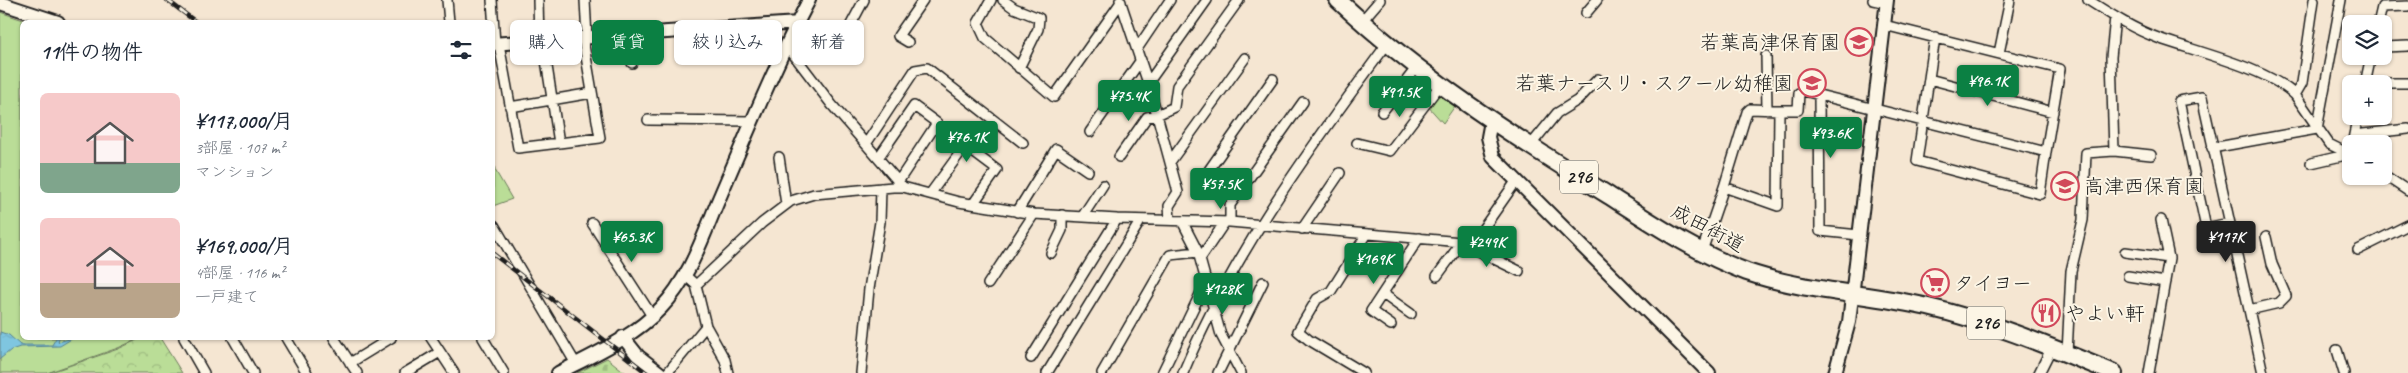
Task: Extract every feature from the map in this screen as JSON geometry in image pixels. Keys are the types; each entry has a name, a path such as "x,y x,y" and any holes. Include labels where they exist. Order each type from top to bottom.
{"highway":[{"name":"成田街道","path":"1338,0 1387,44 1490,121 1723,262 1768,279 1880,298 1958,315 2060,350 2114,373"}],"street":[{"path":"447,0 448,20"},
{"path":"492,0 493,20"},
{"path":"538,0 539,20"},
{"path":"510,43 495,44 518,148 600,138 585,39 585,0"},
{"path":"853,20 864,0"},
{"path":"908,42 898,36 923,0"},
{"path":"992,0 978,23 986,38 1054,97 1120,1"},
{"path":"1003,0 1038,18 1038,29 1019,68"},
{"path":"1137,49 1170,0"},
{"path":"1148,83 1207,0"},
{"path":"1119,157 1147,117 1157,115 1174,107 1177,86 1239,0"},
{"path":"1361,22 1380,0"},
{"path":"1586,13 1597,0"},
{"path":"1835,373 1844,344 1852,294 1887,2 1873,0"},
{"path":"1999,53 2010,0"},
{"path":"2088,0 2115,17 2156,37 2277,80 2295,94 2329,144 2342,149"},
{"path":"2295,94 2302,83 2314,0"},
{"path":"2317,129 2342,0"},
{"path":"1120,1 1148,83 1178,192 1169,206 1170,220"},
{"path":"799,20 805,2"},
{"path":"0,3 52,20"},
{"path":"2380,15 2382,7 2408,6"},
{"path":"2114,150 2111,57 2115,17"},
{"path":"664,33 792,23"},
{"path":"1884,25 1935,37 2060,68 2040,194 1917,162 1935,37"},
{"path":"558,373 623,337 652,316 661,308 686,276 792,34"},
{"path":"582,39 592,39"},
{"path":"1183,373 1214,307 1260,226 1310,148 1387,44"},
{"path":"786,46 832,105 901,184 930,194 973,204 1034,214 1141,220 1227,222 1473,243"},
{"path":"2392,47 2408,46"},
{"path":"1766,56 1767,110"},
{"path":"1170,162 1245,58"},
{"path":"1090,132 1141,60"},
{"path":"545,65 558,143"},
{"path":"1382,112 1417,67"},
{"path":"866,144 915,70 927,68 1022,142"},
{"path":"1238,194 1209,170 1272,79"},
{"path":"1530,146 1557,113 1578,100 1598,79"},
{"path":"1929,80 2053,112"},
{"path":"2392,83 2408,83"},
{"path":"1357,143 1390,151 1440,85"},
{"path":"1702,251 1747,112 1750,109 1798,110 1799,93 1805,91 2046,152"},
{"path":"510,107 592,93"},
{"path":"1819,95 1820,231 1860,235"},
{"path":"2229,223 2206,228 2179,102 2202,97 2263,373"},
{"path":"1199,256 1227,222 1230,205 1303,102"},
{"path":"696,285 762,223 786,204 814,194 881,188 901,184 937,123 914,106 878,158"},
{"path":"1724,187 1778,206 1779,110"},
{"path":"648,120 753,121"},
{"path":"1490,121 1488,137 1493,157 1709,373"},
{"path":"2212,148 2317,129"},
{"path":"2375,135 2408,129"},
{"path":"930,194 965,146 997,170 973,204"},
{"path":"1017,212 1056,149 1088,171"},
{"path":"2039,373 2060,350 2071,270 2084,220 2086,153 2114,150 2151,155"},
{"path":"2311,163 2342,155"},
{"path":"779,157 786,204"},
{"path":"1302,229 1340,173"},
{"path":"1473,243 1517,180"},
{"path":"2392,180 2408,191"},
{"path":"1082,217 1103,185"},
{"path":"861,373 869,289 880,222 881,188"},
{"path":"988,284 1034,214"},
{"path":"1051,253 1062,230 1062,215"},
{"path":"1031,358 1117,219"},
{"path":"1047,373 1141,220"},
{"path":"2149,373 2169,258 2161,220"},
{"path":"1182,221 1199,256 1219,328 1228,350 1241,373"},
{"path":"592,223 652,316"},
{"path":"2358,250 2408,225"},
{"path":"495,227 576,364"},
{"path":"1364,373 1309,340 1298,331 1317,299 1331,291 1367,234"},
{"path":"2249,310 2280,303 2286,296 2272,264 2266,237"},
{"path":"1391,325 1372,311 1419,238"},
{"path":"1437,276 1462,242"},
{"path":"1473,243 1478,251 1519,272"},
{"path":"2125,252 2169,258"},
{"path":"1102,373 1170,255 1199,256"},
{"path":"686,276 696,285 706,326 725,360 728,373"},
{"path":"2128,276 2165,282"},
{"path":"1162,373 1206,280"},
{"path":"1218,373 1263,282"},
{"path":"1382,294 1411,314"},
{"path":"667,373 706,326"},
{"path":"623,337 638,356 660,373"},
{"path":"185,340 204,373"},
{"path":"235,340 253,373"},
{"path":"287,340 307,373"},
{"path":"335,340 357,373"},
{"path":"350,363 388,340"},
{"path":"432,340 454,373"},
{"path":"484,340 504,373"},
{"path":"2337,350 2344,373"},
{"path":"405,373 440,352"}],"green space":[{"path":"0,12 23,20 20,20 20,340 136,340 47,373 0,373"},
{"path":"1419,80 1426,85 1418,94 1412,88"},
{"path":"1437,94 1455,106 1443,123 1426,104"},
{"path":"495,170 512,199 495,205"},
{"path":"137,340 161,340 182,373 48,373 118,349"},
{"path":"607,358 626,373 577,373"}],"water":[{"path":"0,332 9,335 20,345 52,345 55,340 58,340 58,342 70,340 60,346 20,347 11,350 0,359"}],"railway":[{"path":"167,0 193,20"},
{"path":"495,255 647,373"}],"place":[{"name":"若葉高津保育園","path":"1859,42"},
{"name":"若葉ナースリ・スクール幼稚園","path":"1812,83"},
{"name":"高津西保育園","path":"2065,186"},
{"name":"タイヨー","path":"1935,283"},
{"name":"やよい軒","path":"2046,313"}]}
